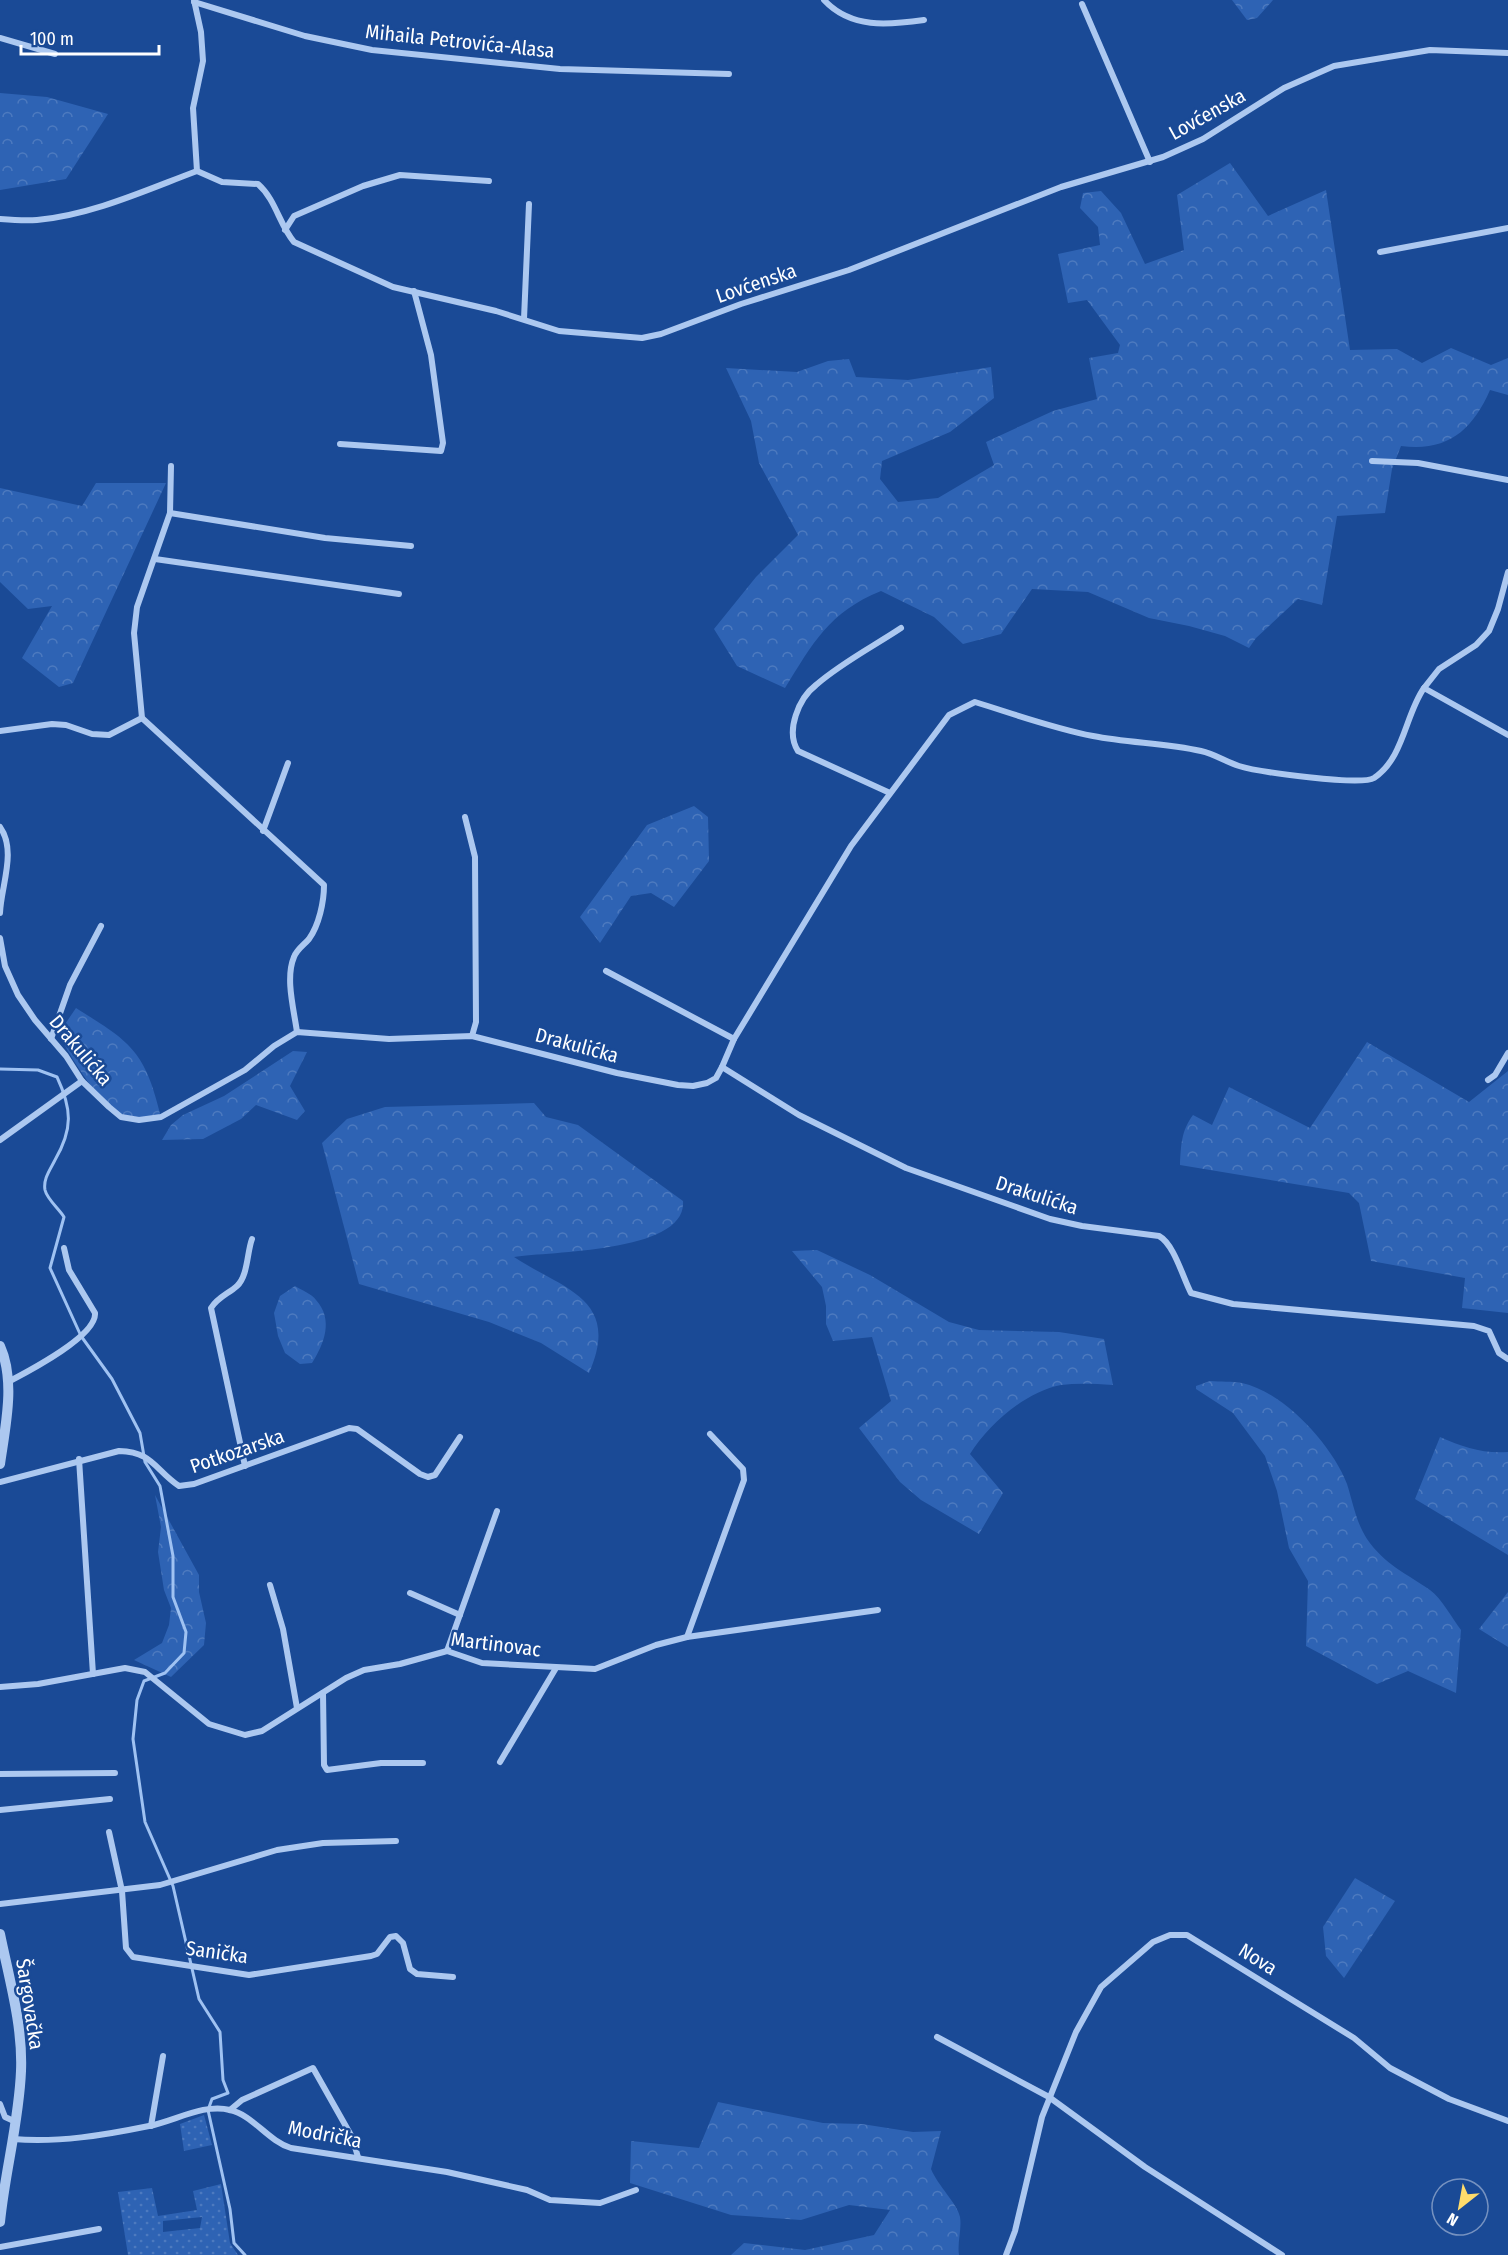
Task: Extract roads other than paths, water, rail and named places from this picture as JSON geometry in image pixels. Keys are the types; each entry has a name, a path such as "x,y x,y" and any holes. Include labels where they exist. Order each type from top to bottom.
{"street":[{"path":"824,0 832,10 847,18 883,25 924,20"},
{"path":"0,219 36,220 72,214 197,171 193,108 203,61 201,32 194,1"},
{"name":"Mihaila Petrovića-Alasa","path":"194,1 305,36 372,50 560,69 729,74"},
{"path":"1082,4 1150,162"},
{"path":"0,38 55,54"},
{"name":"Lovćenska","path":"197,171 222,182 258,184 275,204 285,230 294,242 393,287 559,331 620,338 661,334 741,304 849,270 913,242 1061,187 1150,162 1203,139 1284,88 1334,66 1430,50 1508,53"},
{"path":"285,230 294,216 363,186 400,175 489,181"},
{"path":"524,320 529,204"},
{"path":"1380,252 1508,228"},
{"path":"340,444 441,451 444,443 431,355 414,291"},
{"path":"1372,461 1418,463 1508,480"},
{"path":"171,466 170,513 137,607 134,633 142,718 324,885 320,914 312,935 296,951 292,964 291,980 297,1032"},
{"path":"170,513 326,538 411,546"},
{"path":"155,559 399,594"},
{"path":"722,1067 734,1039 851,846 949,715 975,702 1052,727 1095,736 1175,745 1208,752 1239,766 1350,782 1372,779 1387,766 1402,738 1413,703 1439,669 1476,645 1489,631 1498,609 1508,572"},
{"path":"890,793 798,751 791,739 792,722 814,686 901,628"},
{"path":"1424,688 1508,735"},
{"path":"0,731 52,724 66,725 92,734 110,735 142,718"},
{"path":"263,831 288,763"},
{"path":"465,817 472,836 475,857 476,1022 472,1036"},
{"path":"0,827 6,836 8,861 0,913"},
{"path":"51,1039 70,985 101,926"},
{"name":"Drakulićka","path":"0,938 5,966 18,995 82,1081 121,1117 139,1120 161,1117 245,1070 274,1046 297,1032 390,1039 472,1036 617,1073 678,1085 693,1086 707,1083 716,1078 722,1067 799,1115 906,1168 1050,1219 1082,1227 1159,1236 1172,1248 1191,1293 1233,1304 1474,1326 1489,1332 1498,1353 1508,1359"},
{"path":"606,971 734,1039"},
{"path":"1488,1080 1495,1075 1508,1053"},
{"path":"0,1140 82,1081"},
{"path":"245,1466 212,1308 217,1300 238,1285 243,1277 252,1239"},
{"path":"7,1382 38,1366 78,1338 95,1318 95,1313 69,1270 64,1248"},
{"path":"0,1346 7,1382 7,1410 0,1464"},
{"name":"Potkozarska","path":"0,1482 79,1459 119,1451 136,1452 150,1459 179,1486 194,1485 349,1428 357,1429 420,1474 428,1477 435,1475 460,1437"},
{"path":"687,1637 697,1616 744,1480 743,1470 710,1434"},
{"path":"79,1459 93,1674"},
{"path":"447,1651 497,1511"},
{"path":"270,1585 283,1629 297,1708"},
{"path":"410,1593 460,1615"},
{"name":"Martinovac","path":"0,1687 38,1684 125,1668 145,1672 193,1714 209,1724 245,1735 262,1731 364,1670 400,1664 447,1651 482,1662 595,1669 656,1645 687,1637 878,1610"},
{"path":"500,1762 556,1668"},
{"path":"323,1693 324,1766 327,1770 381,1763 423,1764"},
{"path":"0,1774 115,1773"},
{"path":"0,1810 110,1799"},
{"name":"Sanička","path":"109,1832 122,1891 129,1953 139,1959 199,1965 249,1975 265,1974 308,1964 365,1958 377,1954 390,1937 396,1936 403,1943 410,1969 417,1974 453,1977"},
{"path":"0,1904 160,1885 228,1862 277,1850 323,1843 396,1841"},
{"name":"Šargovačka","path":"0,1934 20,2052 15,2122 0,2222"},
{"name":"Nova","path":"1006,2255 1015,2231 1042,2116 1076,2032 1101,1988 1154,1942 1170,1935 1187,1935 1354,2038 1390,2068 1449,2099 1508,2121"},
{"path":"937,2037 1049,2097 1145,2167 1282,2255"},
{"path":"151,2126 164,2056"},
{"path":"230,2110 242,2100 313,2068 348,2128 358,2157"},
{"path":"0,2104 5,2117 15,2122"},
{"name":"Modrička","path":"13,2139 67,2139 151,2126 215,2108 230,2110 286,2146 502,2184 550,2200 600,2203 636,2190"},
{"path":"0,2247 99,2229"}],"waterway":[{"path":"0,1069 38,1070 57,1077 62,1088 68,1109 67,1129 61,1149 45,1182 48,1197 64,1217 50,1268 81,1336 112,1379 140,1433 145,1462 160,1486 173,1556 173,1597 186,1632 184,1653 165,1673 144,1681 137,1700 133,1739 145,1822 173,1886 199,1999 220,2032 223,2080 228,2093 212,2099 208,2110 230,2209 234,2243 245,2255"}]}
